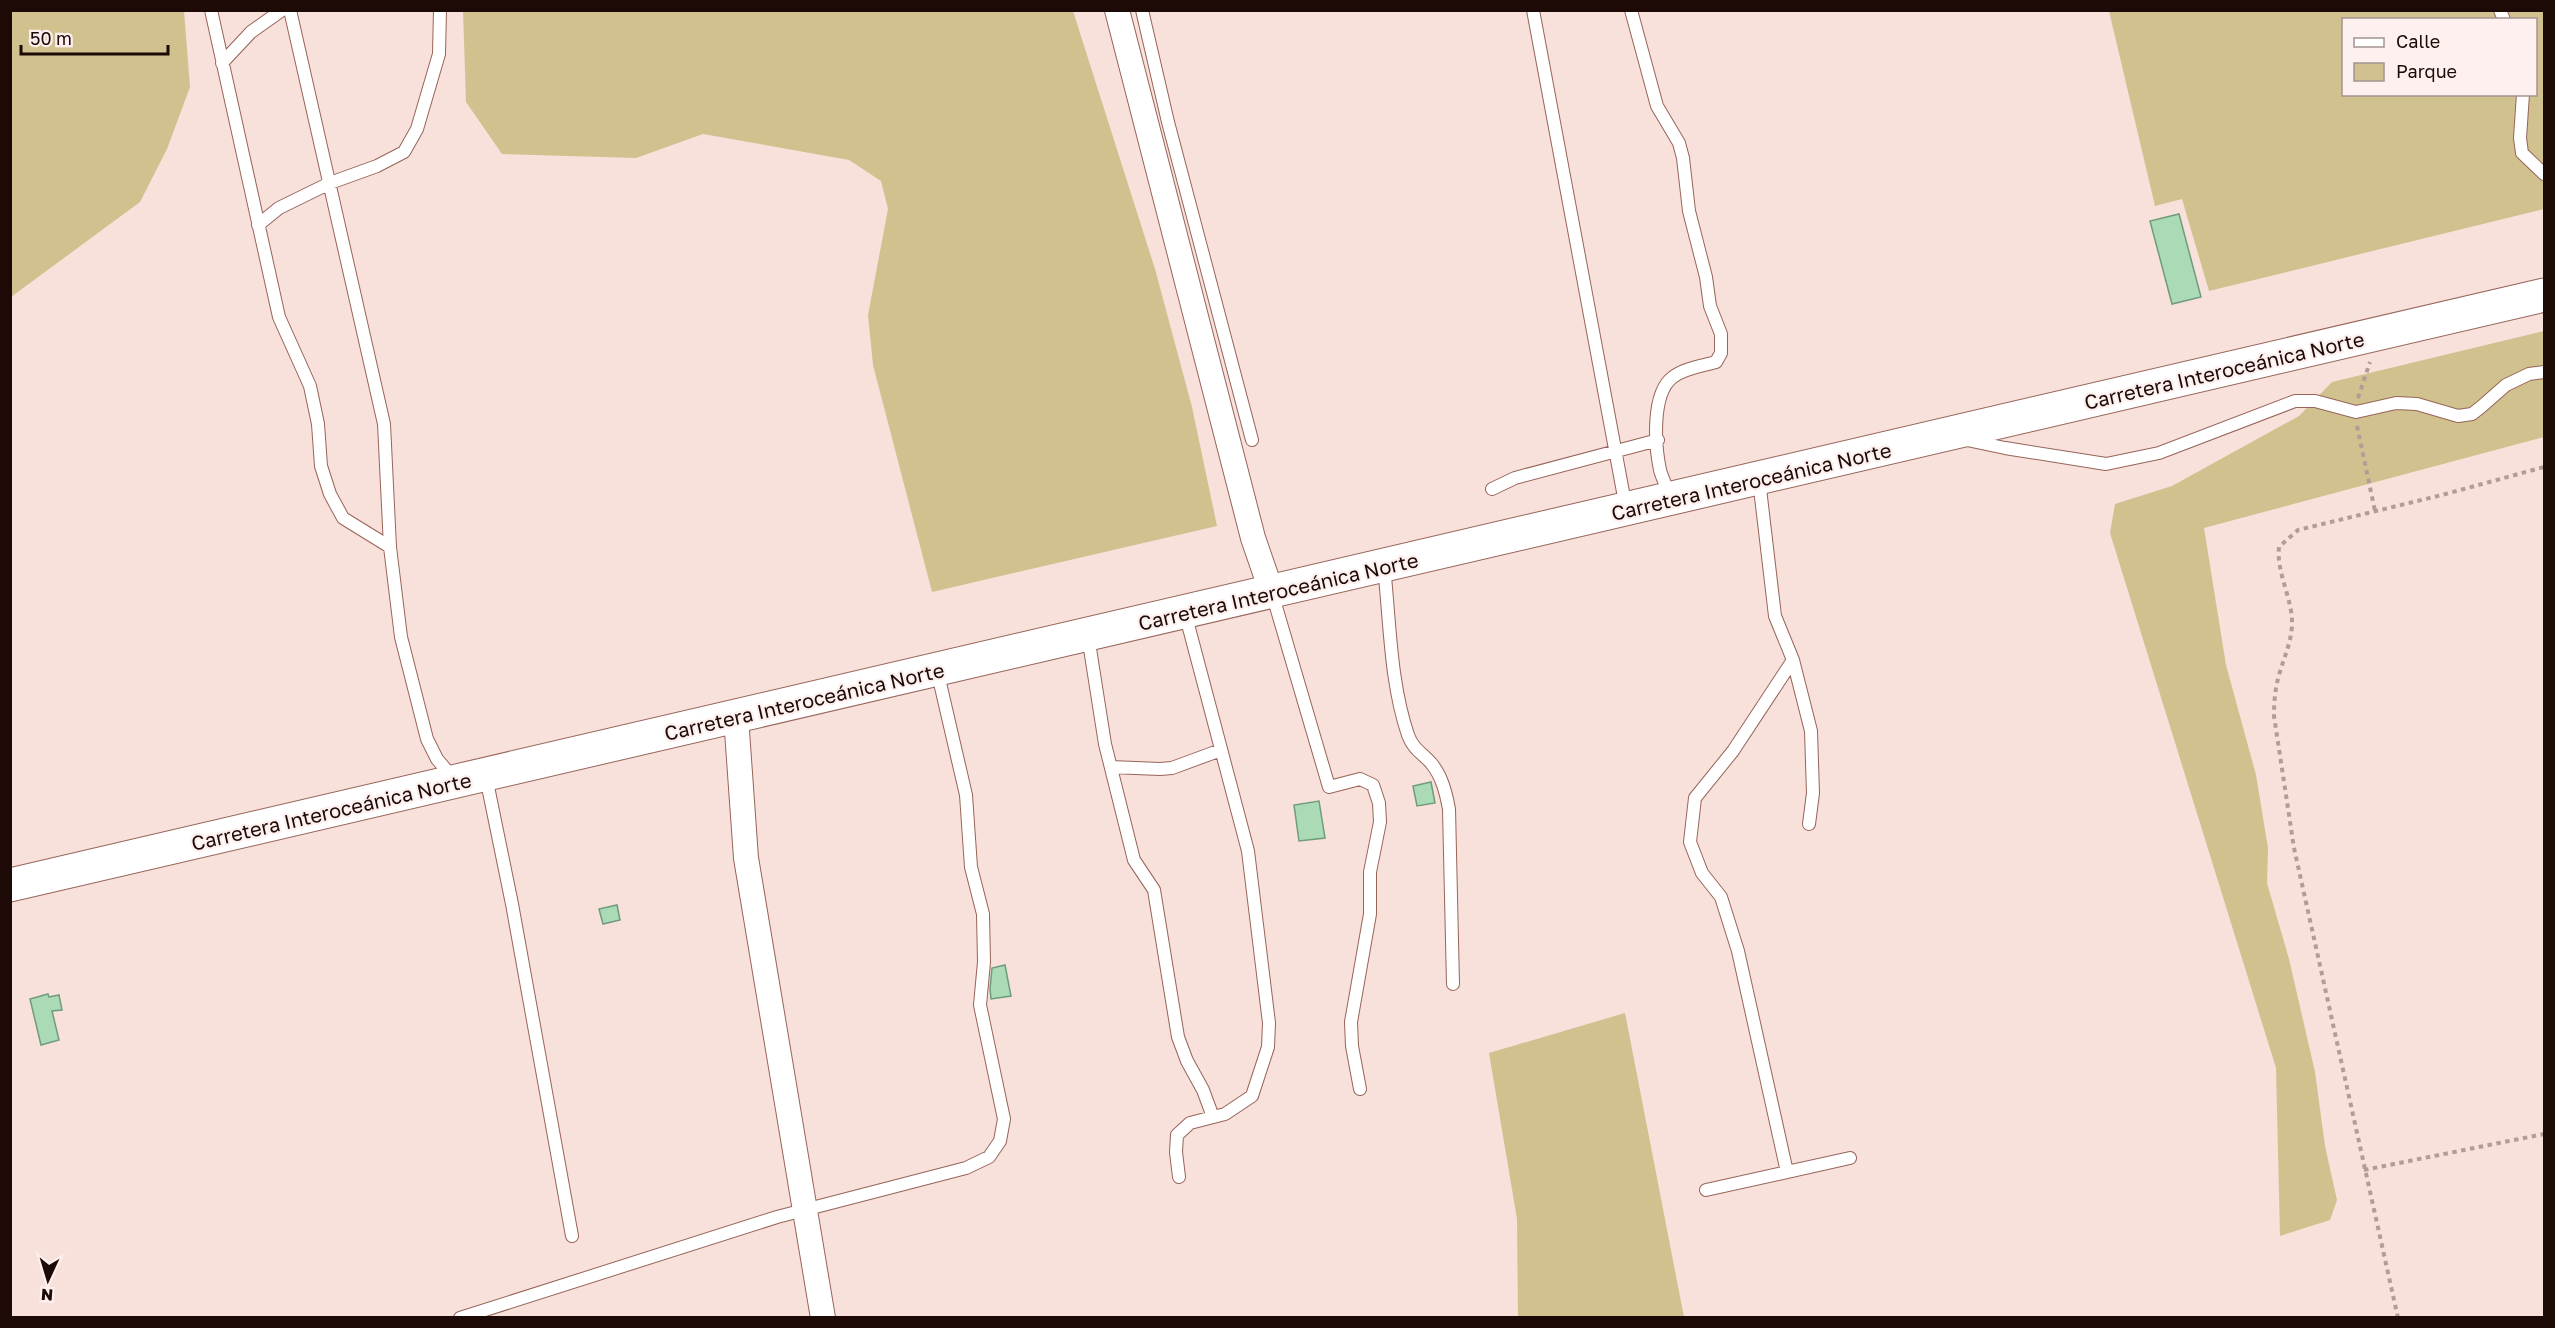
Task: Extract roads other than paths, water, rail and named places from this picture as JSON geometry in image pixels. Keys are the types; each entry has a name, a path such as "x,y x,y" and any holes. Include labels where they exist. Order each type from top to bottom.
{"highway":[{"name":"Carretera Interoceánica Norte","path":"10,885 1088,636 2544,295"}],"street":[{"path":"1117,10 1253,538 1272,593"},
{"path":"736,717 746,858 823,1317"}],"lane":[{"path":"211,10 279,317 310,386 318,424 321,466 330,494 343,518 390,547"},
{"path":"222,63 250,32 282,10"},
{"path":"290,10 384,424 390,547 400,637 427,739 437,759 471,778 512,904 572,1236"},
{"path":"258,225 279,208 330,183 377,166 404,152 417,129 439,54 440,10"},
{"path":"1142,10 1168,122 1252,440"},
{"path":"1533,10 1626,510"},
{"path":"1631,10 1657,106 1679,144 1683,158 1689,211 1706,277 1710,306 1721,334 1721,353 1716,362 1684,371 1671,379 1662,392 1657,412 1660,470 1671,500"},
{"path":"2523,96 2520,138 2522,153 2544,174"},
{"path":"1946,435 2005,448 2106,464 2158,453 2295,401 2315,401 2356,412 2396,403 2417,404 2458,416 2472,414 2506,385 2529,374 2544,372"},
{"path":"1492,489 1515,478 1658,440"},
{"path":"1759,479 1775,616 1793,660 1811,730 1814,793 1809,824"},
{"path":"1383,567 1398,696 1407,733 1412,747 1432,764 1445,789 1449,810 1453,984"},
{"path":"1272,593 1329,787 1360,778 1373,785 1379,803 1380,822 1370,872 1370,914 1351,1023 1352,1046 1360,1089"},
{"path":"1179,1177 1176,1152 1177,1135 1190,1123 1225,1114 1252,1096 1268,1047 1269,1023 1248,851 1185,613"},
{"path":"1088,636 1111,767 1134,860 1154,890 1178,1037 1214,1117"},
{"path":"1787,1172 1738,951 1721,897 1702,873 1690,842 1695,798 1733,751 1793,660"},
{"path":"460,1317 765,1221 966,1168 989,1157 999,1141 1004,1119 980,1005 984,962 983,914 971,867 966,795 937,670"},
{"path":"1111,767 1172,768 1221,750"},
{"path":"1706,1190 1850,1158"}]}
